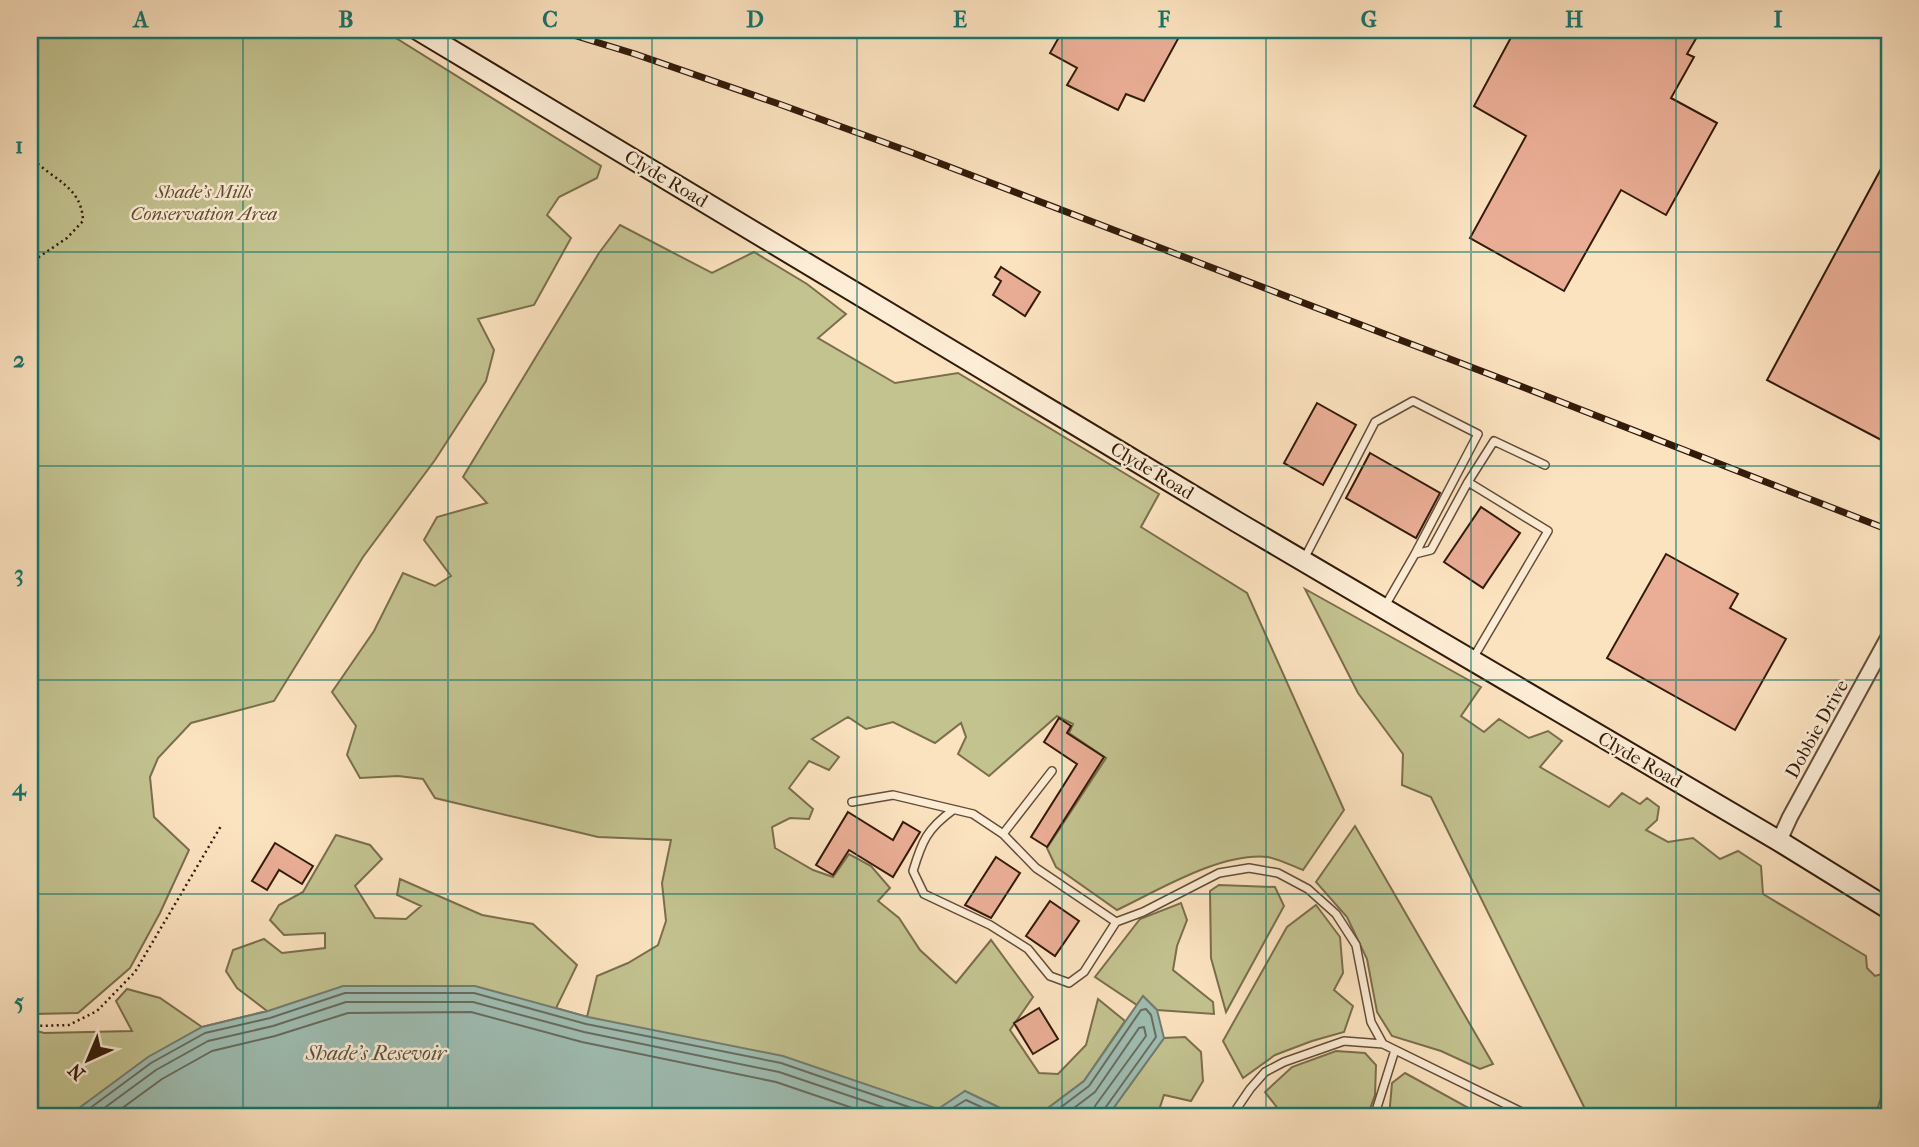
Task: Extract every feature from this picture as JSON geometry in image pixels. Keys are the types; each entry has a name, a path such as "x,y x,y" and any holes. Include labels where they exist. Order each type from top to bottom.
{"main road":[{"name":"Clyde Road","path":"418,30 1889,909"}],"street":[{"name":"Dobbie Drive","path":"1779,841 1887,645"}],"lane":[{"path":"1303,561 1375,422 1413,401 1478,434 1383,609"},
{"path":"1415,554 1431,550 1494,441 1545,465"},
{"path":"1468,482 1548,531 1472,660"},
{"path":"1003,834 1052,771"},
{"path":"852,802 893,795 973,814 1003,834 1036,868 1116,922"},
{"path":"953,810 939,820 922,842 913,871 924,894 990,925 1028,949 1050,976 1069,983 1084,972 1116,922 1143,912 1219,873 1249,868 1278,873 1308,889 1336,914 1356,945 1371,1022 1383,1044"},
{"path":"1231,1117 1265,1072 1284,1062 1344,1041 1383,1044 1532,1117"},
{"path":"1374,1117 1395,1050"}],"path":[{"path":"30,156 72,190 83,208 83,221 67,238 30,263"},
{"path":"30,1023 36,1026 69,1025 97,1012 135,972 221,825"}],"green space":[{"name":"Shade’s Mills Conservation Area","path":"30,30 383,30 601,166 597,178 559,197 547,215 571,238 534,305 478,319 494,350 486,381 435,460 363,557 274,701 191,723 158,758 150,777 154,817 189,850 160,913 130,968 78,1013 30,1012"},
{"path":"620,225 712,273 754,252 807,284 846,314 818,338 895,383 958,373 1159,494 1141,527 1247,593 1344,810 1303,870 1268,857 1230,860 1191,874 1117,910 1056,867 1047,848 1106,758 1069,733 1073,724 1057,716 989,776 958,754 966,737 961,723 935,743 893,722 866,729 848,717 812,739 839,757 829,770 809,761 789,788 813,809 809,819 790,818 772,827 775,848 813,870 833,877 849,854 871,866 890,888 878,901 899,918 920,950 956,983 991,940 1033,997 1010,1030 1039,1073 1058,1074 1086,1045 1098,999 1125,1021 1084,1081 1036,1117 1019,1117 965,1091 949,1117 30,1117 30,1029 44,1033 132,1031 116,1001 127,989 160,998 202,1027 267,1011 237,988 226,971 233,950 264,939 282,953 325,948 325,933 284,935 270,920 279,905 303,892 336,835 370,845 382,859 355,886 375,918 406,919 421,906 397,895 400,879 482,915 533,924 577,965 556,1008 587,1017 597,976 628,963 658,945 666,921 662,883 671,840 598,837 435,798 423,779 398,776 360,778 347,755 356,726 332,692 374,631 403,573 435,586 451,576 424,540 437,517 487,503 463,477 599,253"},
{"path":"1305,589 1481,687 1461,716 1484,732 1499,719 1529,738 1548,731 1562,741 1540,767 1609,807 1622,793 1640,804 1647,798 1659,807 1657,820 1646,830 1668,842 1693,838 1720,859 1738,851 1761,866 1763,894 1866,956 1867,968 1875,976 1889,972 1889,1100 1882,1095 1877,1110 1849,1117 1589,1117 1431,797 1402,785 1403,754 1358,693"},
{"path":"1355,826 1493,1064 1480,1069 1441,1051 1392,1036 1377,1012 1367,959 1347,917 1316,882"},
{"path":"1219,885 1275,887 1284,906 1226,1012 1211,958 1210,891"},
{"path":"1181,903 1187,920 1177,946 1173,970 1213,1002 1214,1014 1157,1010 1143,996 1137,1005 1095,977 1140,919"},
{"path":"1316,905 1340,937 1343,973 1334,990 1353,1006 1344,1032 1275,1055 1243,1078 1223,1041 1287,927"},
{"path":"1185,1037 1201,1052 1203,1081 1191,1101 1164,1095 1159,1117 1107,1117 1164,1038"},
{"path":"1336,1051 1365,1053 1376,1065 1375,1095 1367,1117 1280,1117 1282,1114 1265,1092 1292,1067"},
{"path":"1405,1073 1483,1117 1389,1117 1392,1083"}],"water":[{"name":"Shade’s Resevoir","path":"343,986 475,986 588,1017 783,1056 938,1109 965,1091 1019,1117 67,1117 148,1057 202,1027 268,1011"},
{"path":"1143,996 1157,1010 1164,1038 1107,1117 1036,1117 1084,1081"}],"building":[{"path":"1063,30 1166,30 1179,37 1144,101 1126,94 1118,110 1067,85 1077,68 1050,53"},
{"path":"1515,30 1701,30 1687,54 1694,57 1671,98 1717,123 1666,215 1621,190 1564,291 1470,238 1526,136 1474,106"},
{"path":"1889,154 1889,444 1767,380"},
{"path":"1001,267 1040,292 1025,316 993,295 1001,281 995,277"},
{"path":"1317,403 1356,425 1323,485 1284,463"},
{"path":"1370,453 1440,493 1416,538 1346,498"},
{"path":"1481,507 1520,533 1483,588 1444,562"},
{"path":"1666,554 1738,594 1730,608 1786,639 1735,730 1607,658"},
{"path":"1059,718 1071,726 1067,733 1104,757 1047,847 1031,837 1077,764 1044,742"},
{"path":"848,812 893,840 903,822 920,832 893,877 849,850 833,875 816,865"},
{"path":"275,843 313,866 302,884 279,870 267,890 252,881"},
{"path":"996,857 1020,873 991,918 965,905"},
{"path":"1050,901 1079,921 1055,956 1026,936"},
{"path":"1039,1008 1058,1039 1033,1054 1014,1023"}],"railway":[{"path":"557,30 635,54 913,153 1889,530"}]}
